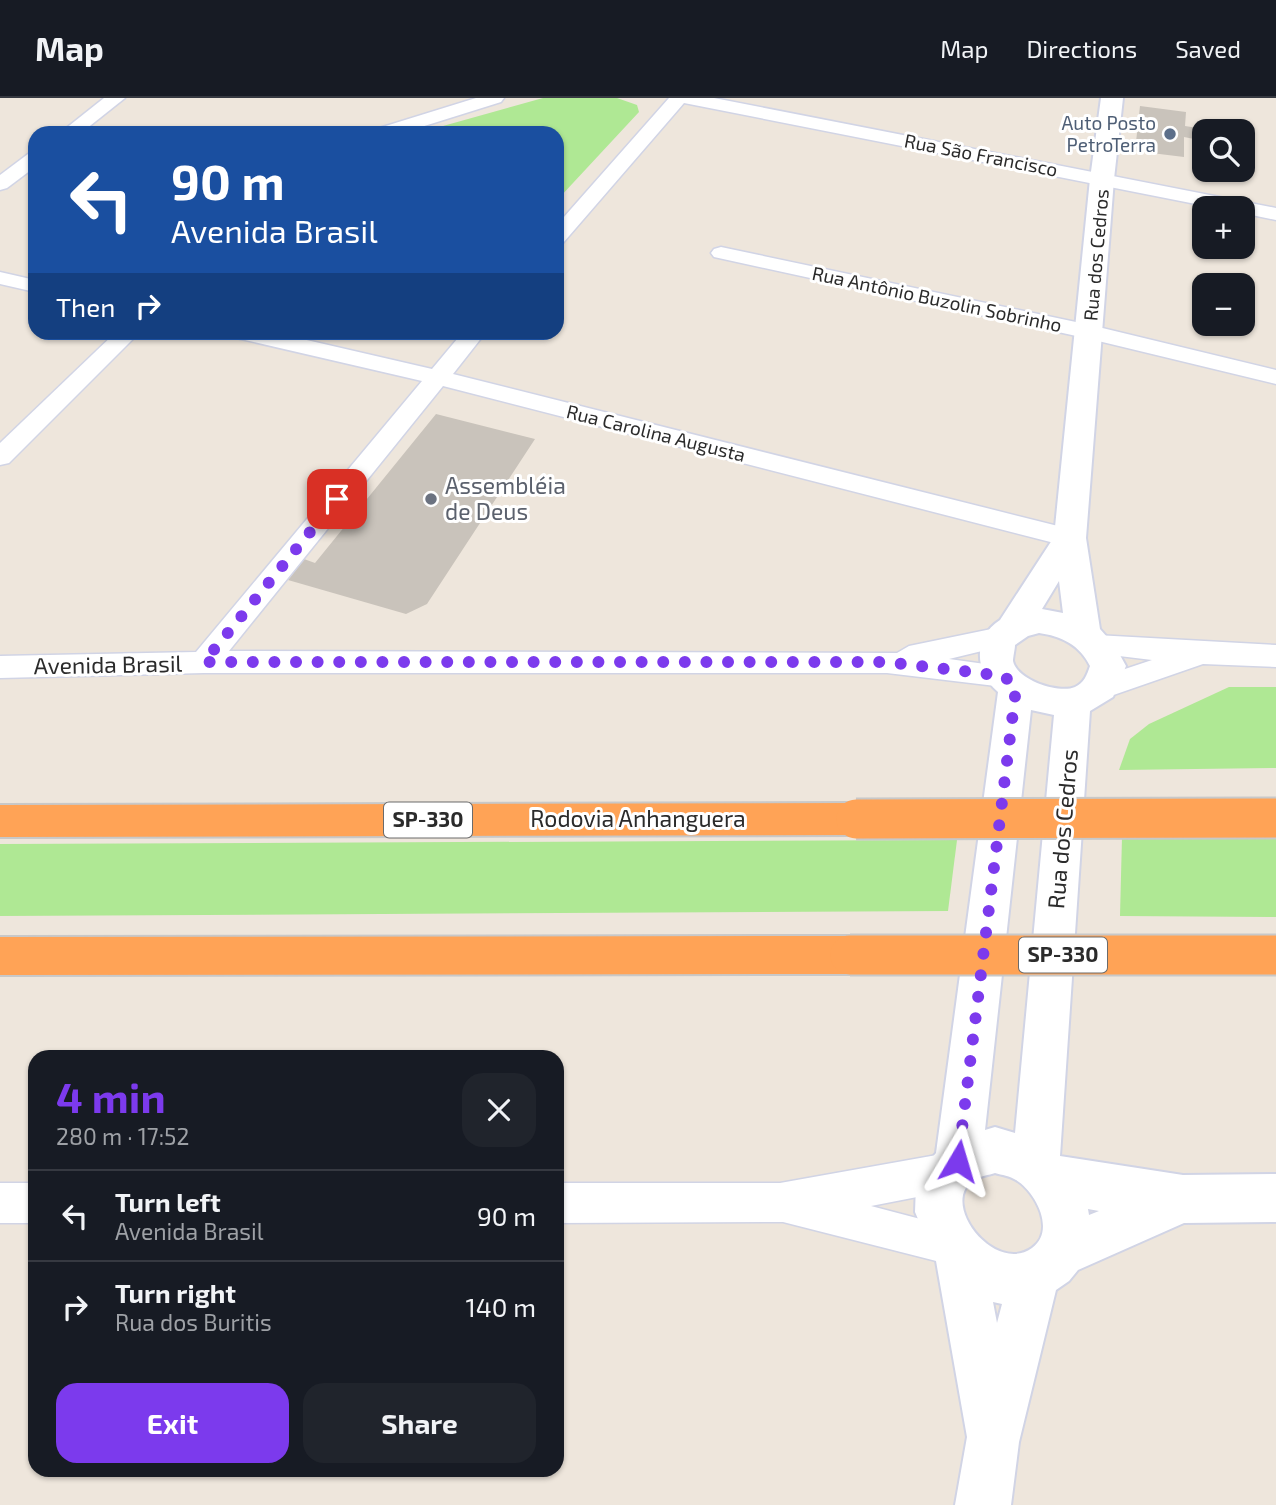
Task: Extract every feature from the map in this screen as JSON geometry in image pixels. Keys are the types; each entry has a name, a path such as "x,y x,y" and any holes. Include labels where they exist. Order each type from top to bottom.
{"highway":[{"name":"Rodovia Anhanguera","path":"0,821 1276,818"},
{"name":"SP-330","path":"0,956 1276,955"}],"street":[{"path":"78,126 116,98"},
{"path":"405,126 495,98"},
{"path":"564,230 679,98"},
{"name":"Rua São Francisco","path":"686,98 1276,214"},
{"name":"Rua dos Cedros","path":"1090,639 1070,538 1102,179 1112,98"},
{"path":"0,184 28,163"},
{"name":"Rua Antônio Buzolin Sobrinho","path":"721,253 1090,332 1276,377"},
{"path":"0,278 28,284"},
{"path":"0,457 121,340"},
{"name":"Rua Carolina Augusta","path":"275,340 436,377 1070,538"},
{"path":"204,662 468,340"},
{"name":"Rua dos Cedros","path":"1007,632 1070,538"},
{"path":"1203,653 1088,695 1054,703 1034,698 1010,682 996,662 996,649 1007,632 1025,623 1055,622 1090,639 1203,653 1276,656"},
{"name":"Avenida Brasil","path":"887,662 1007,632"},
{"path":"1088,695 1108,666 1090,639"},
{"name":"Avenida Brasil","path":"0,667 204,662 887,662 1010,682"},
{"path":"1010,682 953,1167 940,1188 938,1207 942,1226 956,1250 976,1269 996,1278 1016,1280 1183,1199"},
{"name":"Rua dos Cedros","path":"1042,1173 1088,695"},
{"path":"564,1203 780,1203 953,1167 975,1153 995,1150 1016,1155 1042,1173 1060,1197 1066,1216 1066,1234 1048,1264 992,1442 984,1505"},
{"path":"1042,1173 1183,1199 1276,1198"},
{"path":"0,1203 28,1203"},
{"path":"780,1203 956,1250"},
{"path":"956,1250 992,1442"}],"green space":[{"path":"543,98 617,98 637,105 639,112 564,193 564,126 443,126"},
{"path":"1229,687 1276,687 1276,768 1119,770 1130,739 1149,724"},
{"path":"1122,837 1276,837 1276,917 1120,916"},
{"path":"957,840 948,911 0,916 0,844"}],"building":[{"name":"Auto Posto PetroTerra","path":"1140,106 1186,112 1185,126 1192,127 1192,139 1184,137 1184,157 1135,151"},
{"name":"Assembléia de Deus","path":"436,414 535,439 427,604 406,614 288,580 304,559 315,563"}],"place":[{"name":"Auto Posto PetroTerra","path":"1170,134"},
{"name":"Assembléia de Deus","path":"431,499"}],"route":[{"path":"337,499 204,662 887,662 1004,676 1016,688 958,1161"}]}
